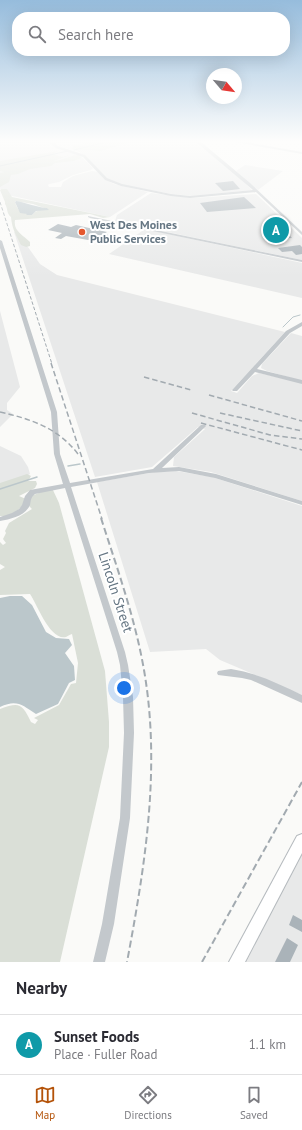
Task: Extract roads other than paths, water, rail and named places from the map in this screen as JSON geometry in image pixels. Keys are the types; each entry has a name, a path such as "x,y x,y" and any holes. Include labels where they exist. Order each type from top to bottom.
{"main road":[{"path":"237,962 302,841"}],"street":[{"path":"134,187 171,195 196,197 257,192"},
{"path":"251,187 302,234"},
{"path":"90,217 302,261"},
{"name":"Lincoln Street","path":"0,241 54,412 56,423 55,446 124,665 128,697 130,734 125,818 108,924 98,962"},
{"path":"235,390 288,332 302,324"},
{"path":"254,370 302,382"},
{"path":"156,470 203,426"},
{"path":"0,519 21,511 25,507 27,498 34,492 68,484 156,470 179,469 206,473 302,503"},
{"path":"221,673 229,672 245,674 302,699"}],"waterway":[{"path":"283,327 293,317 300,315"},
{"path":"68,466 80,464"},
{"path":"0,489 37,477"}],"railway":[{"path":"0,202 52,364"},
{"path":"51,363 102,519"},
{"path":"144,377 191,390"},
{"path":"209,395 302,421"},
{"path":"0,412 22,418 53,431 62,437 78,454"},
{"path":"192,413 270,435 302,439"},
{"path":"220,413 302,431"},
{"path":"201,423 302,450"},
{"path":"101,518 136,631 144,670 149,707 151,743 149,817 140,890 127,962"},
{"path":"202,962 302,782"}],"place":[{"name":"Sunset Foods","path":"276,230"},
{"name":"West Des Moines Public Services","path":"82,232"}]}
